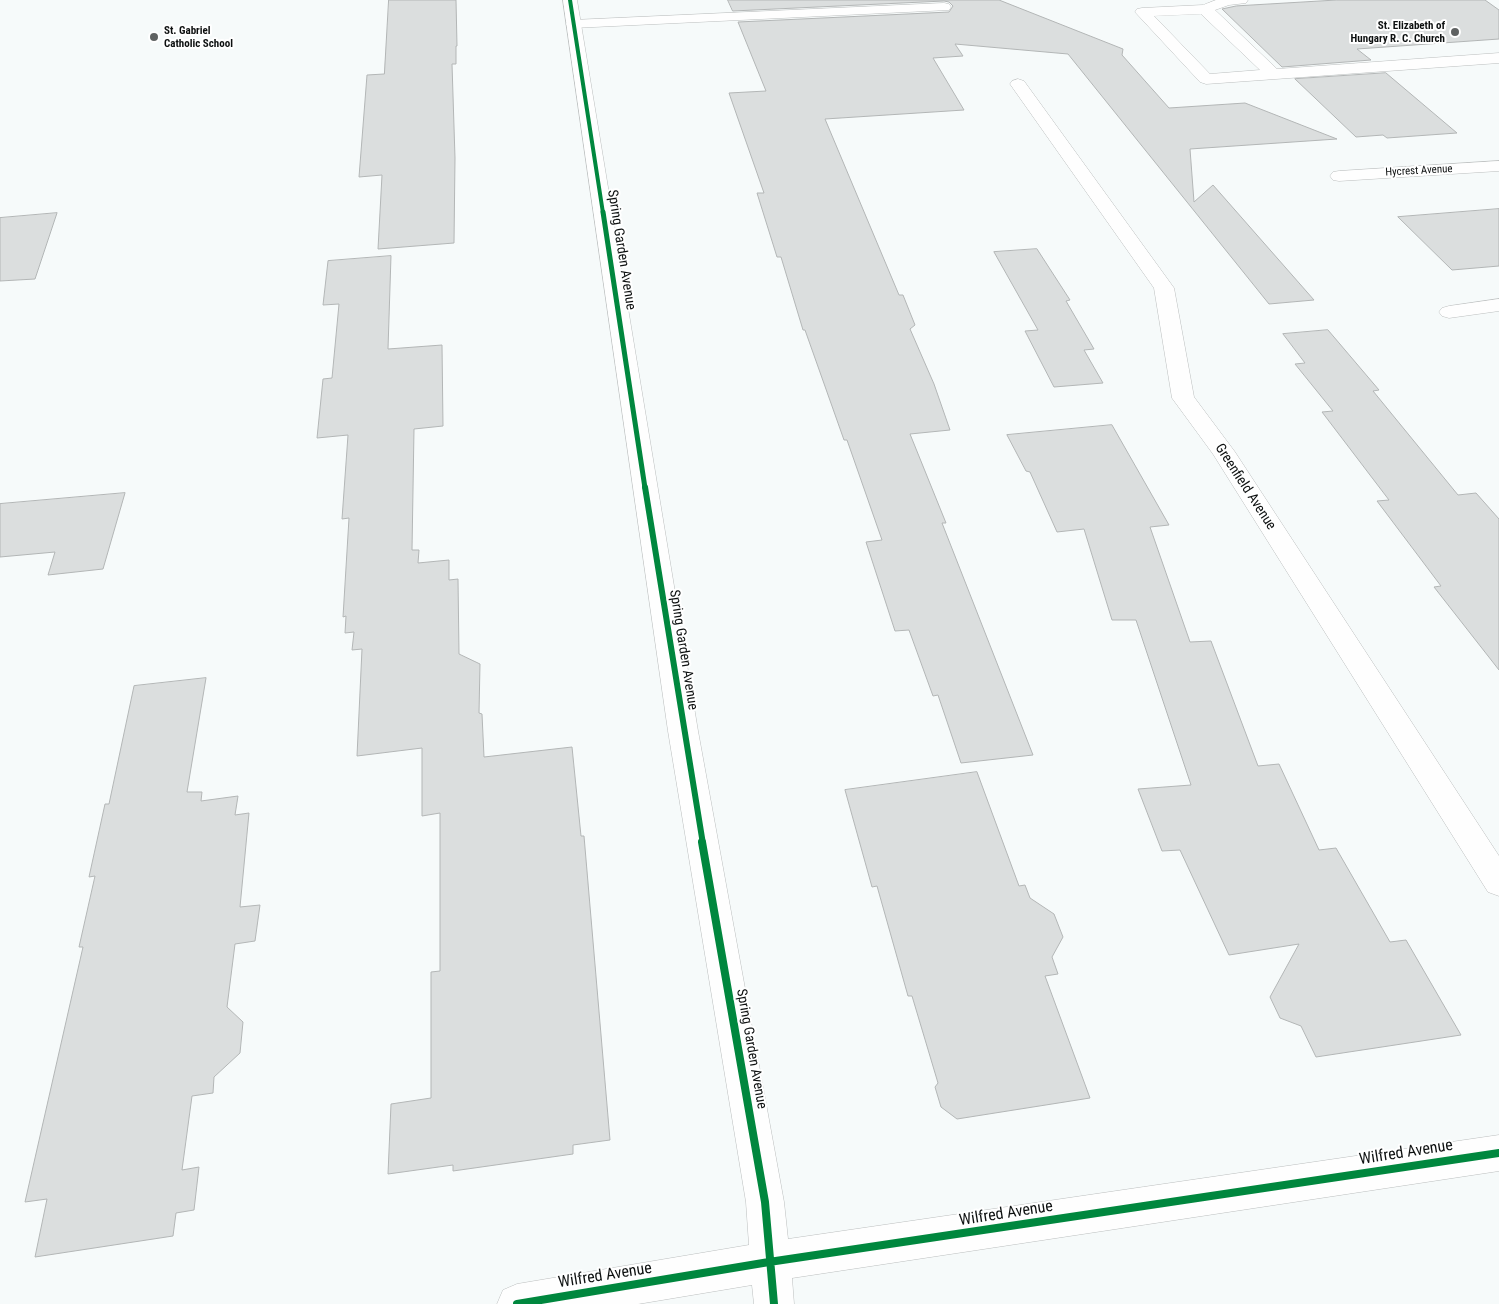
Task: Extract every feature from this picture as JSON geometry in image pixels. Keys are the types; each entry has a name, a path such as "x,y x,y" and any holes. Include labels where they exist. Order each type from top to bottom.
{"street":[{"path":"1242,0 1226,1 1205,9 1142,12 1206,79 1499,58"},
{"path":"572,12 944,7"},
{"path":"1205,9 1273,74"},
{"name":"Spring Garden Avenue","path":"572,12 683,730 765,1202 774,1304"},
{"name":"Greenfield Avenue","path":"1018,84 1164,288 1183,398 1222,452 1499,883"},
{"name":"Hycrest Avenue","path":"1339,176 1499,166"},
{"path":"1449,312 1499,305"},
{"name":"Wilfred Avenue","path":"517,1304 769,1262 1499,1152"}],"building":[{"path":"389,0 456,0 456,64 452,64 455,158 454,243 378,249 382,175 359,177 367,75 384,74"},
{"path":"728,0 999,0 1123,49 1122,55 1169,108 1245,103 1337,139 1190,149 1194,202 1213,185 1314,300 1269,304 1068,54 955,44 963,56 933,58 964,110 825,119 899,295 903,295 915,325 910,329 934,384 950,430 910,434 946,523 942,523 1033,755 961,763 938,695 933,696 909,630 895,631 866,542 882,540 847,440 844,440 805,330 803,330 781,257 777,257 757,193 764,193 729,93 766,91 738,22 949,12 953,6 949,2 944,1 733,11"},
{"name":"St. Elizabeth of Hungary R. C. Church","path":"1337,0 1485,0 1499,10 1499,39 1357,49 1371,60 1282,67 1222,9 1236,6"},
{"path":"1386,73 1457,133 1387,138 1383,135 1356,137 1295,79"},
{"path":"1499,209 1499,266 1452,270 1398,217"},
{"path":"57,213 35,279 0,281 0,218"},
{"path":"1037,249 1070,300 1066,301 1094,349 1084,350 1103,383 1054,387 1025,331 1038,330 994,252"},
{"path":"391,256 388,349 442,345 443,426 414,429 412,550 419,550 418,563 449,560 449,580 458,579 459,654 480,664 479,713 482,714 484,757 572,747 581,836 584,836 610,1140 573,1145 573,1154 453,1171 453,1165 388,1174 391,1104 431,1098 431,972 440,971 440,813 422,816 422,748 357,756 362,649 352,650 354,632 345,633 346,616 343,617 349,518 342,519 348,435 317,438 323,379 332,378 339,304 323,305 328,261"},
{"path":"1328,330 1379,390 1373,391 1458,495 1476,493 1499,519 1499,670 1434,587 1441,586 1377,501 1389,500 1322,412 1333,411 1295,364 1305,363 1283,334"},
{"path":"1112,425 1169,525 1150,527 1190,642 1211,641 1258,766 1279,764 1319,850 1336,848 1390,942 1406,940 1461,1035 1316,1057 1301,1026 1280,1018 1270,997 1299,944 1229,955 1180,850 1162,851 1138,789 1191,785 1136,620 1112,620 1084,529 1057,532 1030,472 1026,471 1007,435"},
{"path":"125,493 103,569 48,575 55,552 0,557 0,504"},
{"path":"206,678 187,792 202,792 201,801 238,796 235,815 249,813 240,907 260,905 255,941 235,944 227,1007 243,1022 240,1053 214,1077 213,1093 192,1096 182,1170 199,1167 194,1210 176,1213 173,1236 35,1257 47,1199 25,1202 83,947 79,947 95,876 89,877 105,804 109,804 134,686"},
{"path":"977,772 1019,886 1025,885 1030,898 1054,914 1063,937 1052,957 1058,974 1045,976 1090,1098 957,1119 941,1107 935,1087 938,1083 912,996 908,996 877,886 872,887 845,790"}],"cycle path":[{"path":"570,0 683,731 765,1202 774,1304"},
{"path":"517,1304 769,1262 1499,1153"}],"place":[{"name":"St. Elizabeth of Hungary R. C. Church","path":"1455,32"},
{"name":"St. Gabriel Catholic School","path":"154,37"}]}
